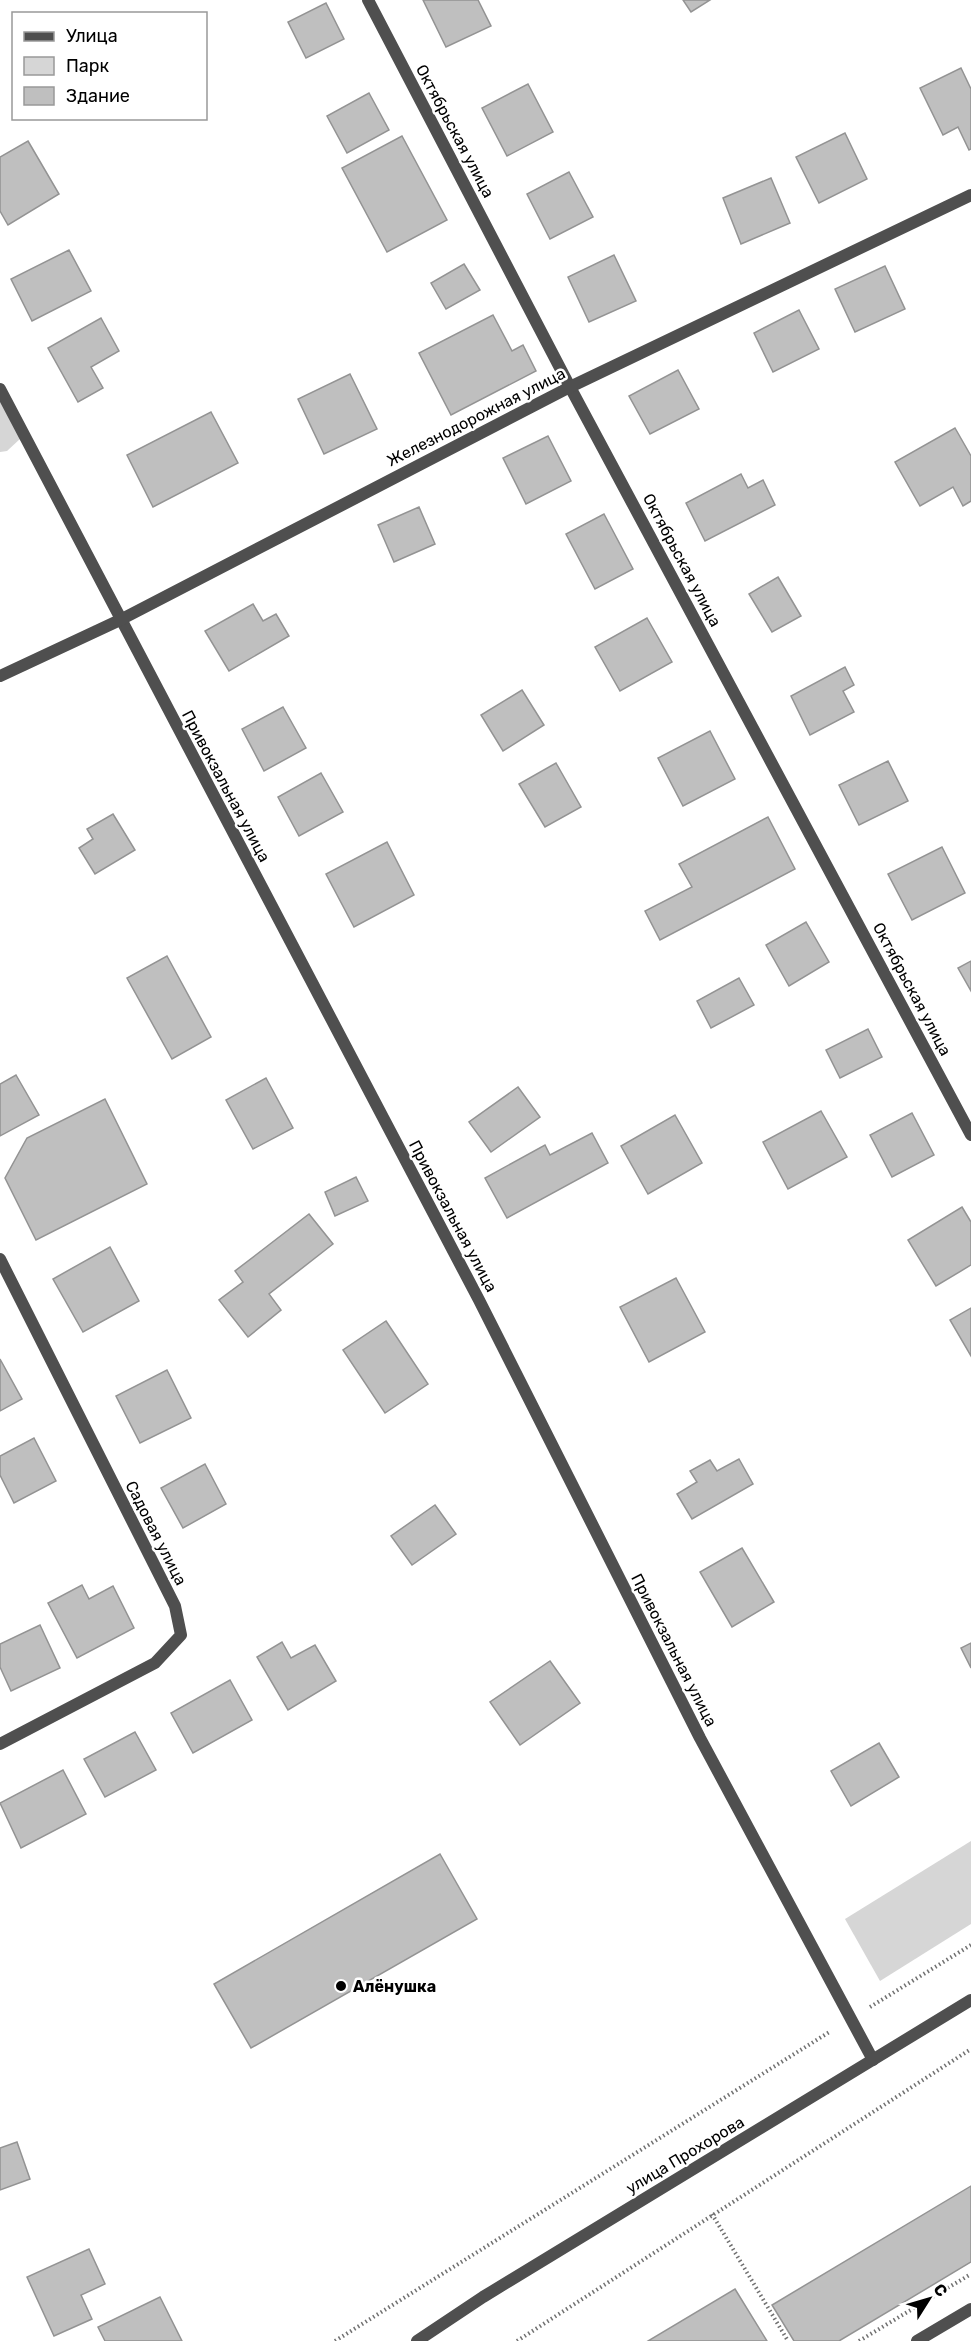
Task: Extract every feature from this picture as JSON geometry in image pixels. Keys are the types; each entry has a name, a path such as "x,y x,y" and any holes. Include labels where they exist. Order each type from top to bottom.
{"street":[{"name":"Октябрьская улица","path":"368,0 570,387 971,1134"},
{"name":"Железнодорожная улица","path":"0,676 120,620 570,387 971,195"},
{"name":"Привокзальная улица","path":"0,389 473,1289 700,1738 873,2061"},
{"name":"Садовая улица","path":"0,1259 175,1606 181,1635 155,1663 0,1743"},
{"name":"улица Прохорова","path":"417,2341 483,2297 971,2000"},
{"path":"917,2341 971,2309"}],"path":[{"path":"336,2341 971,1945"},
{"path":"517,2341 971,2049"},
{"path":"712,2214 788,2341"},
{"path":"859,2341 971,2274"}],"green space":[{"path":"0,395 21,438 7,451 0,452"},
{"path":"971,1841 971,1924 880,1981 845,1919"}],"building":[{"path":"423,0 478,0 491,26 446,47"},
{"path":"683,0 710,0 691,12"},
{"path":"326,3 344,39 306,58 288,22"},
{"path":"961,68 971,89 971,149 969,150 958,127 943,135 920,88"},
{"path":"528,84 553,132 507,156 482,108"},
{"path":"369,93 389,130 347,153 327,116"},
{"path":"845,133 867,179 819,203 796,157"},
{"path":"402,136 447,220 387,252 342,168"},
{"path":"28,141 59,194 8,225 0,211 0,157"},
{"path":"569,172 593,217 550,239 527,194"},
{"path":"771,178 790,223 741,244 723,198"},
{"path":"69,250 91,291 32,321 11,279"},
{"path":"614,255 636,301 589,322 568,277"},
{"path":"464,264 480,290 446,309 431,283"},
{"path":"885,266 905,309 855,332 835,289"},
{"path":"799,310 819,349 773,372 754,333"},
{"path":"493,315 512,351 523,345 536,371 451,415 419,353"},
{"path":"101,318 119,351 91,367 103,388 78,402 48,348"},
{"path":"678,370 699,409 650,434 629,396"},
{"path":"350,374 377,429 324,454 298,399"},
{"path":"211,412 238,463 153,507 127,455"},
{"path":"955,428 971,456 971,501 963,506 953,487 920,506 895,462"},
{"path":"548,436 571,481 526,504 503,458"},
{"path":"741,474 748,488 763,480 775,505 705,541 686,503"},
{"path":"419,507 435,544 394,562 378,525"},
{"path":"604,514 633,569 595,589 566,534"},
{"path":"778,577 801,616 772,632 749,594"},
{"path":"253,604 263,621 276,614 289,636 229,671 205,631"},
{"path":"647,618 672,662 620,691 595,647"},
{"path":"845,667 854,685 843,691 854,712 810,735 791,696"},
{"path":"522,690 544,725 503,751 481,715"},
{"path":"283,707 306,748 264,771 242,729"},
{"path":"710,731 735,779 683,806 658,758"},
{"path":"888,761 908,801 859,825 839,785"},
{"path":"556,763 581,807 545,827 519,784"},
{"path":"321,773 343,812 299,836 278,797"},
{"path":"113,814 135,850 95,874 79,848 93,839 87,829"},
{"path":"768,817 795,869 660,940 645,911 692,887 679,864"},
{"path":"387,842 414,895 354,927 326,874"},
{"path":"942,847 965,893 912,920 888,874"},
{"path":"806,922 829,962 789,986 766,945"},
{"path":"167,956 211,1037 172,1059 127,978"},
{"path":"971,961 971,991 958,968"},
{"path":"739,978 754,1005 711,1028 697,1001"},
{"path":"868,1029 882,1057 840,1078 826,1050"},
{"path":"16,1075 39,1115 0,1136 0,1084"},
{"path":"266,1078 293,1128 253,1149 226,1100"},
{"path":"518,1087 540,1117 491,1152 469,1122"},
{"path":"105,1099 147,1184 36,1240 5,1178 27,1138"},
{"path":"821,1111 847,1157 788,1189 763,1142"},
{"path":"912,1113 934,1155 892,1177 870,1135"},
{"path":"675,1115 702,1163 648,1194 621,1146"},
{"path":"592,1133 608,1163 507,1218 485,1178 545,1145 550,1155"},
{"path":"356,1177 368,1201 335,1216 325,1192"},
{"path":"962,1207 971,1222 971,1265 936,1286 908,1240"},
{"path":"309,1214 333,1244 269,1294 281,1310 248,1337 219,1300 243,1282 235,1271"},
{"path":"110,1247 139,1301 83,1332 53,1279"},
{"path":"676,1278 705,1332 649,1362 620,1307"},
{"path":"971,1308 971,1356 950,1320"},
{"path":"386,1321 428,1384 385,1413 343,1350"},
{"path":"0,1359 22,1399 0,1411"},
{"path":"167,1370 191,1418 140,1443 116,1396"},
{"path":"34,1438 56,1481 14,1503 0,1475 0,1456"},
{"path":"739,1459 753,1484 692,1519 677,1494 697,1482 690,1471 710,1460 717,1471"},
{"path":"205,1464 226,1504 183,1528 161,1488"},
{"path":"435,1505 456,1534 412,1565 391,1536"},
{"path":"742,1548 774,1602 732,1627 700,1572"},
{"path":"82,1585 89,1599 113,1586 134,1628 77,1658 48,1603"},
{"path":"40,1625 60,1668 11,1691 0,1667 0,1644"},
{"path":"282,1642 291,1658 315,1645 336,1681 288,1710 257,1657"},
{"path":"971,1643 971,1668 961,1648"},
{"path":"550,1661 580,1703 520,1745 490,1702"},
{"path":"230,1680 252,1720 193,1753 171,1713"},
{"path":"135,1732 156,1770 105,1797 84,1759"},
{"path":"879,1743 899,1777 851,1806 831,1771"},
{"path":"63,1770 86,1814 21,1848 0,1803"},
{"path":"440,1854 477,1919 251,2048 214,1984"},
{"path":"17,2142 30,2179 0,2190 0,2148"},
{"path":"971,2186 971,2262 839,2341 794,2341 772,2305"},
{"path":"89,2249 105,2284 81,2295 92,2319 54,2336 27,2277"},
{"path":"735,2289 767,2341 648,2341"},
{"path":"160,2297 182,2341 105,2341 98,2327"}],"place":[{"name":"Алёнушка","path":"341,1986"}]}
